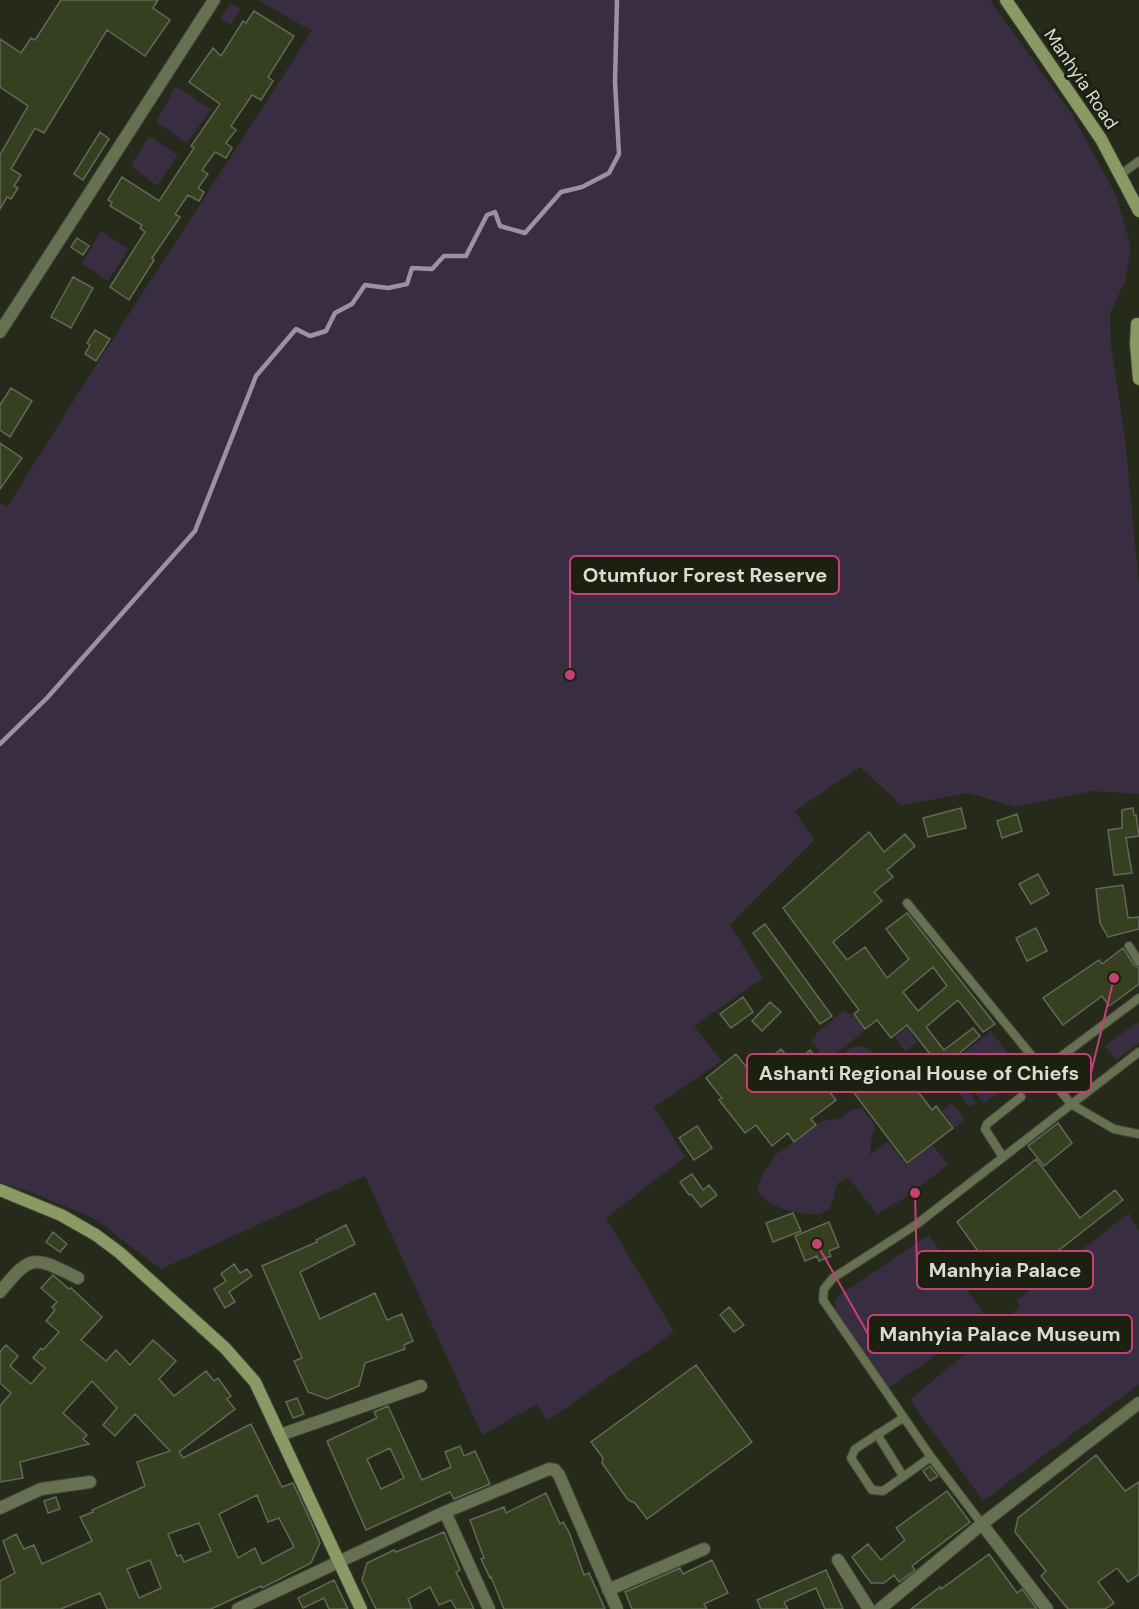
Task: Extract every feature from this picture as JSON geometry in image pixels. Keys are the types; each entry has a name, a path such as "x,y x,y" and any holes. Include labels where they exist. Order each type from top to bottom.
{"street":[{"path":"0,332 214,0"},
{"name":"Manhyia Road","path":"1006,0 1101,139 1139,212"},
{"path":"1138,319 1139,339"},
{"path":"1138,319 1136,344 1139,379"},
{"path":"0,1190 61,1215 96,1235 120,1253 225,1348 255,1382 361,1609"},
{"path":"0,1292 21,1266 36,1261 54,1266 78,1278"},
{"path":"280,1435 421,1386"},
{"path":"880,1609 982,1524 1139,1402"},
{"path":"238,1609 445,1512 549,1469 555,1470 559,1475 617,1609"},
{"path":"0,1508 41,1489 90,1482"},
{"path":"445,1512 489,1609"},
{"path":"982,1524 1047,1609"},
{"path":"608,1590 704,1549"},
{"path":"838,1560 869,1609"}],"lane":[{"path":"1120,175 1139,161"},
{"path":"908,903 1071,1104 1114,1129 1139,1134"},
{"path":"1129,946 1139,962"},
{"path":"1043,1070 1139,998"},
{"path":"982,1524 903,1418 823,1300 824,1289 833,1278 917,1224 1139,1052"},
{"path":"1003,1157 985,1129 987,1124 1021,1097"},
{"path":"903,1418 855,1449 851,1458 872,1490 883,1491 931,1457"},
{"path":"877,1434 903,1476"}],"shaded area":[{"path":"258,0 990,0 1073,116 1117,197 1131,248 1125,281 1110,314 1111,344 1125,439 1139,584 1139,794 1092,791 1015,807 969,793 901,805 860,767 795,811 814,840 730,925 763,978 694,1026 722,1061 654,1107 685,1157 606,1218 674,1332 547,1421 537,1404 482,1435 365,1176 161,1269 95,1219 0,1182 0,503 7,507 312,31"},
{"path":"231,3 241,10 230,25 220,18"},
{"path":"176,86 211,109 187,143 156,122"},
{"path":"149,136 178,155 157,186 131,166"},
{"path":"101,231 128,249 108,281 82,264"},
{"path":"844,1011 853,1015 865,1030 827,1061 811,1041 817,1036 815,1034"},
{"path":"1137,1022 1139,1043 1116,1060 1105,1046"},
{"path":"907,1028 917,1042 905,1051 895,1037"},
{"path":"991,1031 1023,1073 984,1104 952,1062"},
{"path":"860,1046 869,1049 881,1065 849,1088 831,1064 851,1048"},
{"path":"955,1077 976,1101 973,1106 969,1106 952,1083"},
{"path":"950,1104 964,1118 963,1122 954,1128 942,1111"},
{"path":"862,1108 876,1129 872,1133 870,1155 888,1141 906,1165 933,1145 948,1165 904,1198 877,1214 848,1177 838,1183 830,1209 819,1214 792,1212 761,1196 757,1191 760,1180 775,1155 823,1121 839,1119 851,1110"},
{"path":"1129,1213 1139,1232 1139,1384 983,1501 910,1400 1019,1308 1017,1300"},
{"path":"929,1235 987,1319 889,1388 836,1311 835,1302 841,1294"}],"building":[{"path":"61,0 158,0 153,8 170,20 145,56 107,30 44,133 35,128 11,169 21,175 14,186 18,188 11,199 7,197 0,209 0,155 28,106 0,87 0,39 21,53 31,38 35,40"},
{"path":"254,11 294,36 268,77 273,81 261,100 252,95 231,126 236,130 226,143 232,148 226,158 215,152 202,170 208,174 198,188 204,192 199,201 188,195 175,214 180,217 152,258 154,260 129,300 110,287 145,232 140,228 142,225 110,206 112,202 108,200 122,177 159,201 194,148 191,146 220,104 189,82 213,48 221,56 243,21 246,23"},
{"path":"100,132 109,139 83,180 74,174"},
{"path":"77,238 89,246 83,255 71,247"},
{"path":"73,277 93,288 71,328 51,317"},
{"path":"95,330 110,339 96,361 85,354 90,345 87,343"},
{"path":"11,388 32,401 10,437 0,430 0,405"},
{"path":"0,443 22,458 0,489"},
{"path":"961,808 966,828 928,837 923,818"},
{"path":"1133,808 1139,836 1126,838 1132,873 1114,875 1108,830 1122,828 1122,810"},
{"path":"1017,814 1022,831 1002,838 997,821"},
{"path":"869,832 884,852 905,834 915,846 887,870 893,877 874,892 882,901 833,942 847,960 865,947 887,978 909,959 886,929 907,913 995,1024 983,1032 958,1000 926,1027 944,1050 973,1028 980,1036 926,1081 929,1085 919,1093 932,1110 936,1106 953,1128 907,1163 851,1089 892,1057 909,1080 935,1060 907,1025 891,1038 877,1020 865,1029 854,1014 859,1010 783,908","holes":["933,967 947,986 918,1011 903,992"]},
{"path":"1038,874 1049,894 1031,904 1019,884"},
{"path":"1123,885 1128,918 1139,917 1139,929 1108,937 1100,923 1096,889"},
{"path":"765,924 832,1016 820,1024 753,933"},
{"path":"1036,928 1047,951 1027,961 1016,938"},
{"path":"1123,948 1134,965 1139,968 1139,984 1109,1006 1102,996 1063,1025 1043,998 1099,960 1102,964"},
{"path":"743,997 753,1012 731,1028 720,1014"},
{"path":"770,1002 781,1012 762,1031 752,1021"},
{"path":"781,1049 793,1064 810,1050 829,1075 821,1081 836,1100 811,1119 816,1125 794,1142 788,1133 772,1146 756,1125 745,1133 719,1100 722,1098 706,1078 736,1054 751,1073"},
{"path":"1058,1123 1072,1143 1044,1166 1028,1146"},
{"path":"697,1126 712,1148 694,1160 679,1138"},
{"path":"1036,1159 1080,1218 1115,1190 1123,1200 1013,1286 999,1267 993,1272 957,1222"},
{"path":"692,1174 703,1190 709,1185 717,1195 701,1207 680,1182"},
{"path":"793,1213 801,1231 773,1242 766,1223"},
{"path":"829,1222 839,1247 829,1251 831,1256 819,1261 817,1256 805,1261 795,1236"},
{"path":"346,1225 355,1244 300,1272 320,1319 375,1293 387,1320 402,1314 413,1341 404,1345 405,1349 365,1363 359,1386 327,1399 308,1392 294,1361 302,1358 262,1266 317,1242 316,1240"},
{"path":"53,1232 67,1244 60,1252 46,1242"},
{"path":"234,1264 240,1273 247,1269 252,1276 229,1292 235,1302 225,1308 214,1289 226,1281 221,1274"},
{"path":"53,1275 69,1289 71,1288 102,1317 81,1340 106,1361 116,1350 130,1365 153,1340 176,1361 159,1379 174,1396 206,1371 214,1381 218,1378 231,1396 227,1399 235,1409 179,1452 183,1458 251,1424 282,1487 293,1483 312,1524 320,1543 311,1563 262,1588 261,1586 211,1609 107,1609 100,1593 61,1609 0,1609 0,1581 15,1573 3,1541 16,1534 24,1549 34,1545 42,1564 92,1541 80,1517 145,1486 137,1462 170,1451 135,1414 115,1436 103,1425 117,1408 92,1381 63,1413 87,1435 83,1439 89,1444 20,1462 23,1478 0,1482 0,1406 11,1393 0,1383 0,1352 6,1345 18,1356 10,1366 31,1384 45,1368 33,1358 59,1332 46,1321 55,1310 52,1307 57,1302 41,1288","holes":["257,1495 268,1522 279,1518 294,1547 262,1564 255,1548 238,1558 219,1514","199,1523 211,1551 184,1562 181,1555 177,1556 168,1534","150,1560 161,1588 139,1598 127,1569"]},
{"path":"729,1307 744,1325 734,1332 720,1315"},
{"path":"696,1365 752,1442 647,1519 635,1503 628,1500 602,1463 603,1458 591,1442"},
{"path":"297,1398 304,1414 293,1418 286,1402"},
{"path":"388,1406 422,1480 451,1467 445,1452 460,1446 464,1456 475,1451 490,1484 454,1499 450,1492 366,1530 327,1441 377,1418 374,1412","holes":["390,1448 404,1478 381,1489 367,1459"]},
{"path":"1096,1455 1125,1491 1139,1482 1139,1574 1128,1582 1117,1568 1098,1582 1114,1603 1105,1609 1068,1609 1041,1576 1046,1571 1015,1532 1018,1518"},
{"path":"930,1466 938,1476 930,1481 923,1471"},
{"path":"947,1491 970,1522 912,1566 915,1570 899,1582 894,1575 884,1583 871,1583 852,1557 868,1544 881,1560 905,1540 896,1528"},
{"path":"546,1493 560,1524 563,1522 569,1532 584,1575 589,1573 605,1609 504,1609 481,1559 484,1558 470,1520 504,1507 506,1513"},
{"path":"56,1497 60,1509 48,1513 44,1501"},
{"path":"444,1532 460,1570 456,1572 474,1609 456,1609 451,1600 439,1605 430,1587 408,1599 412,1609 376,1609 362,1580 367,1563 394,1550 396,1552"},
{"path":"989,1554 1017,1593 1022,1589 1037,1609 911,1609 940,1587 941,1589"},
{"path":"712,1560 728,1593 704,1604 707,1609 632,1609 625,1592 680,1568 683,1574"},
{"path":"826,1570 843,1609 825,1609 816,1588 784,1602 788,1609 761,1609 757,1600"},
{"path":"334,1580 348,1609 329,1609 324,1598 303,1608 298,1598"}],"waterway":[{"path":"0,744 47,698 195,531 256,376 296,329 310,336 326,331 335,313 352,304 365,285 388,288 407,284 412,268 432,269 444,256 466,256 487,215 495,212 500,226 525,233 561,192 582,187 609,173 619,154 615,82 617,0"}],"place":[{"name":"Otumfuor Forest Reserve","path":"570,675"},
{"name":"Ashanti Regional House of Chiefs","path":"1114,978"},
{"name":"Manhyia Palace","path":"915,1193"},
{"name":"Manhyia Palace Museum","path":"817,1244"}]}
